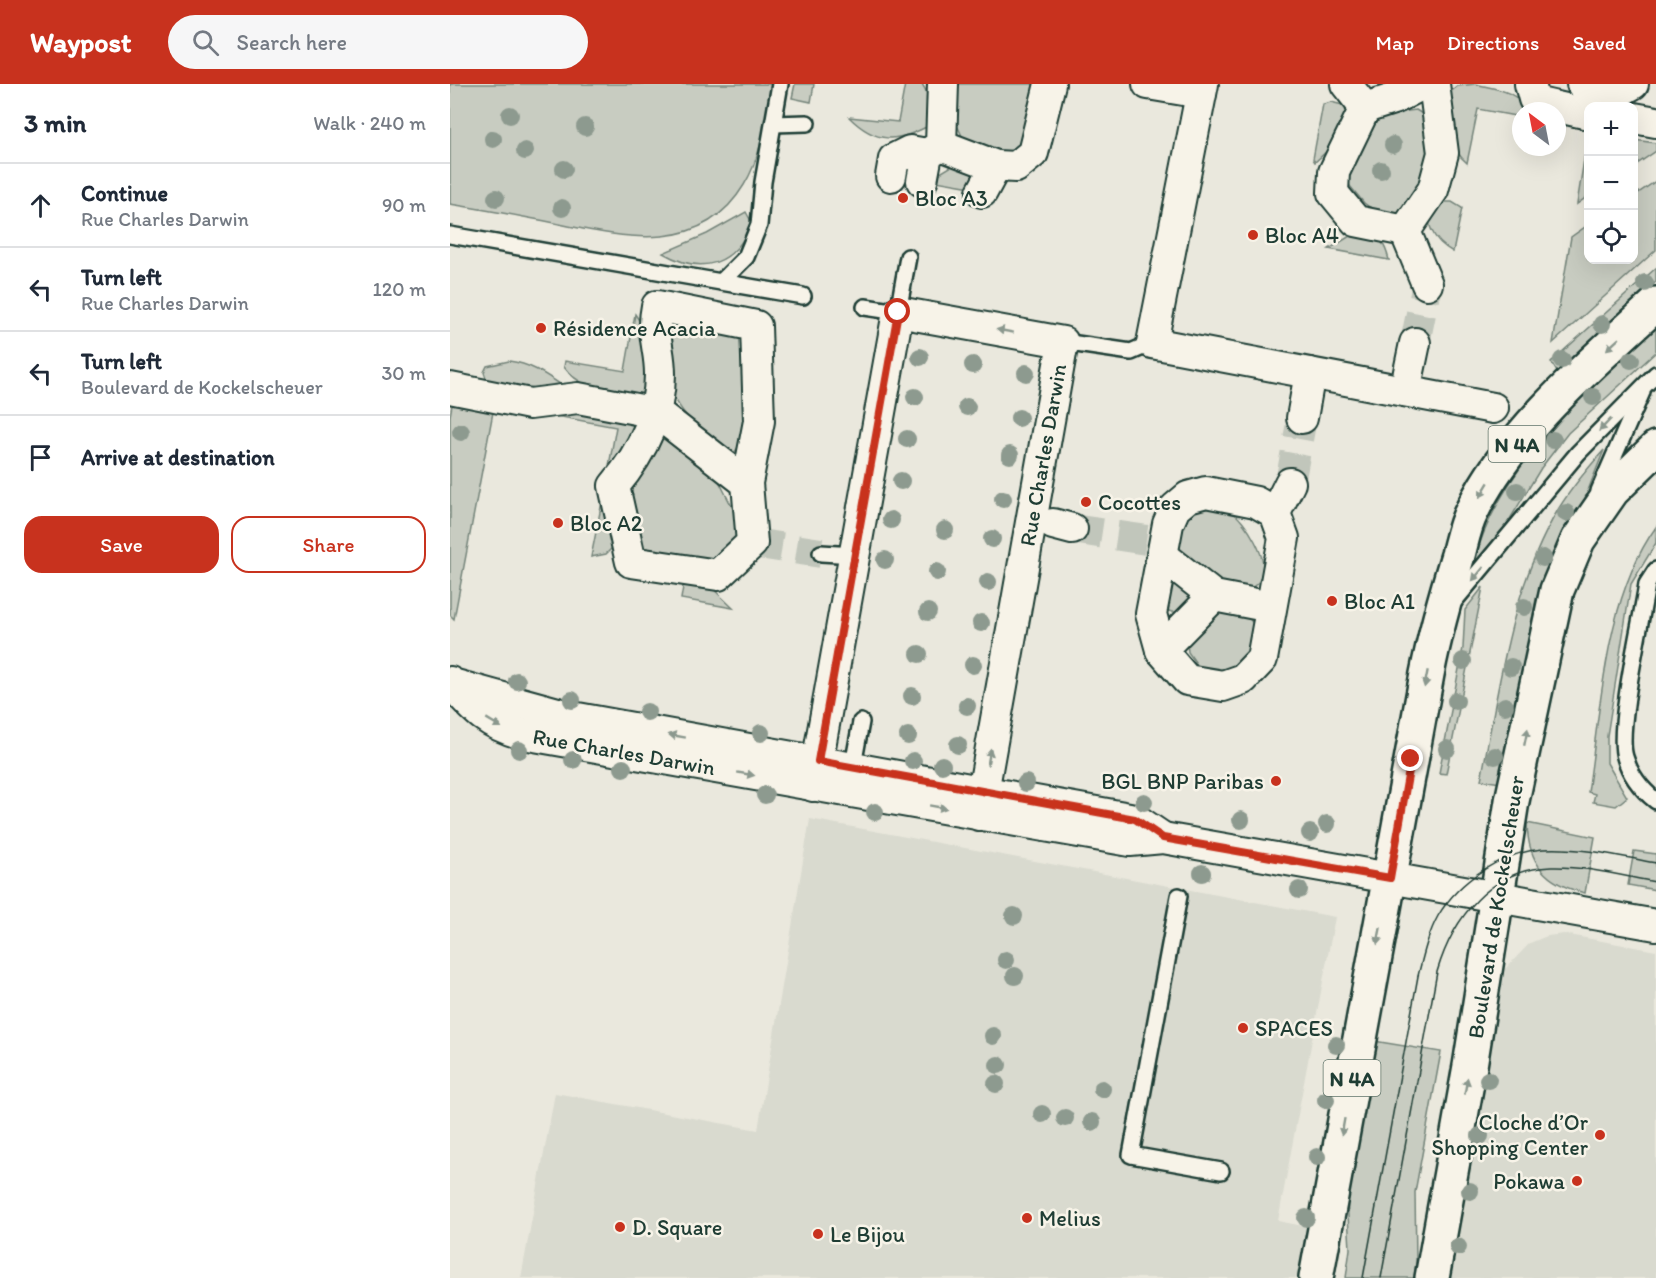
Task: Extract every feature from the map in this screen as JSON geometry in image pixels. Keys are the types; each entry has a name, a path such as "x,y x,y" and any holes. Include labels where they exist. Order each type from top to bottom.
{"main road":[{"name":"Boulevard de Kockelscheuer","path":"1316,1278 1437,622 1471,512 1510,451 1579,374 1656,304"},
{"name":"Boulevard de Kockelscheuer","path":"1432,1278 1512,801 1557,590 1578,540 1612,491 1656,448"}],"street":[{"path":"930,160 943,84"},
{"path":"891,176 894,159 910,151 930,160 1016,167 1033,153 1050,84"},
{"path":"1148,84 1202,89 1152,343 1493,408"},
{"path":"1346,84 1365,108"},
{"path":"1405,231 1356,221 1333,193 1334,172 1365,108 1396,99 1423,84"},
{"path":"1405,231 1433,190 1443,153 1434,84"},
{"path":"1530,84 1533,99 1540,103 1597,101 1632,84"},
{"path":"1638,119 1656,122"},
{"path":"982,192 996,166"},
{"path":"1405,231 1427,284"},
{"path":"657,306 756,326 759,421 747,483 753,543 718,575 632,562 607,486 635,460 657,413 660,373 653,327 657,306"},
{"path":"816,773 898,312"},
{"name":"Rue Charles Darwin","path":"898,312 1063,342 1050,524 981,803"},
{"path":"1405,391 1415,344"},
{"path":"1302,418 1310,373"},
{"path":"450,388 530,404 578,398 657,413 747,483"},
{"path":"1275,513 1290,483"},
{"path":"1206,492 1256,502 1275,513 1284,538 1262,659 1243,680 1223,686 1188,680 1161,650 1151,614 1158,546 1175,508 1188,497 1197,494 1206,492"},
{"path":"1158,546 1214,596 1271,607"},
{"path":"1161,650 1214,596"},
{"name":"Rue Charles Darwin","path":"450,684 572,717 850,780 981,803 1135,819 1163,838 1656,926"}],"lane":[{"path":"721,282 746,257 759,225 780,84"},
{"path":"773,124 807,123"},
{"path":"450,235 803,296"},
{"path":"865,307 898,312 908,257"},
{"path":"1063,342 1131,352 1152,343"},
{"name":"Boulevard de Kockelscheuer","path":"1437,622 1578,453 1651,379"},
{"name":"Boulevard de Kockelscheuer","path":"1578,540 1651,379"},
{"path":"821,553 855,555"},
{"path":"1656,570 1647,584 1623,730 1624,756 1641,789 1656,801"},
{"path":"850,780 861,722"},
{"path":"1179,896 1131,1155 1221,1171"}],"shaded area":[{"path":"450,84 772,84 755,162 744,185 725,209 703,225 678,234 651,237 595,231 450,204"},
{"path":"795,84 814,84 811,102 792,98"},
{"path":"905,84 922,84 930,104 930,125 907,135 887,138 868,132 849,117 898,122"},
{"path":"951,84 1043,84 1014,161 963,138 949,108"},
{"path":"1475,84 1498,89 1521,102 1512,102 1512,115 1478,109 1467,163 1455,148 1450,131 1449,93 1458,86"},
{"path":"1331,102 1346,106 1350,111 1328,150 1315,162 1313,159 1323,104"},
{"path":"1416,110 1424,115 1432,142 1433,157 1427,175 1416,194 1402,210 1386,219 1364,203 1345,180 1363,125 1385,114"},
{"path":"1638,141 1656,143 1656,151 1638,163"},
{"path":"1584,159 1584,199 1577,204"},
{"path":"955,164 977,174 977,188 936,181 937,175"},
{"path":"1656,181 1656,250 1553,343 1571,237 1584,228 1584,264 1638,264 1638,193"},
{"path":"1437,202 1452,202 1462,208 1453,252 1435,237 1431,230 1429,216"},
{"path":"746,212 752,223 745,237 736,249 716,262 704,265 691,264 663,253 707,234"},
{"path":"1366,232 1382,242 1389,260 1329,249 1350,236"},
{"path":"1656,268 1656,282 1557,372 1551,362"},
{"path":"635,314 646,342 645,392 634,399 605,392 586,385 564,367 565,361 625,371"},
{"path":"669,315 743,336 746,418 738,447 730,456 690,420 674,398 666,365"},
{"path":"1656,324 1656,352 1568,433 1541,468 1507,524 1473,566 1485,531 1501,497 1523,464 1573,404"},
{"path":"509,361 524,364 544,374 563,386 564,393 488,384 484,372 487,366"},
{"path":"452,405 493,412 454,619 450,615 450,416"},
{"path":"562,408 641,424 607,477 616,427 540,413"},
{"path":"664,436 714,471 733,509 738,532 735,547 717,564 633,554 630,481 654,441"},
{"path":"1604,450 1585,498 1555,550 1536,599 1501,783 1481,780 1508,640 1529,572 1542,539 1559,508"},
{"path":"603,497 613,547 606,554 591,557"},
{"path":"1212,503 1228,509 1243,522 1260,551 1263,570 1261,578 1255,585 1243,592 1216,585 1178,552 1184,520 1194,510"},
{"path":"1656,527 1656,543 1631,584 1607,736 1607,763 1627,797 1616,806 1593,802 1595,794 1588,792 1608,654 1626,586 1639,555"},
{"path":"684,581 708,584 733,608 681,599"},
{"path":"1168,583 1180,584 1198,597 1186,612 1172,612 1160,608"},
{"path":"1483,587 1446,774 1439,773 1463,648 1465,610"},
{"path":"1217,608 1245,615 1257,630 1260,639 1237,670 1217,675 1200,669 1188,652 1186,634"},
{"path":"810,819 1335,917 1278,1221 1308,1227 1299,1278 521,1278 555,1093 758,1130"},
{"path":"1527,823 1595,837 1585,893 1560,884 1542,870 1531,850"},
{"path":"1634,851 1656,854 1656,890 1628,885"},
{"path":"1564,934 1656,951 1656,1278 1446,1278 1505,969 1530,943 1547,936"},
{"path":"1374,1041 1441,1052 1415,1192 1416,1261 1414,1278 1346,1278 1350,1249 1347,1198"}],"tunnel":[{"path":"1415,343 1427,284"},
{"path":"1290,483 1302,418"},
{"path":"1072,529 1147,540"},
{"path":"752,543 821,553"}],"tram line":[{"path":"1363,1278 1418,976 1431,930 1447,903 1483,870 1497,862 1528,851 1571,849 1656,863"},
{"path":"1381,1278 1437,972 1453,933 1464,916 1492,887 1529,870 1551,867 1577,868 1656,882"}],"place":[{"name":"Bloc A3","path":"903,198"},
{"name":"Bloc A4","path":"1253,235"},
{"name":"Résidence Acacia","path":"541,328"},
{"name":"Cocottes","path":"1086,502"},
{"name":"Bloc A2","path":"558,523"},
{"name":"Bloc A1","path":"1332,601"},
{"name":"BGL BNP Paribas","path":"1276,781"},
{"name":"SPACES","path":"1243,1028"},
{"name":"Cloche d’Or Shopping Center","path":"1600,1135"},
{"name":"Pokawa","path":"1577,1181"},
{"name":"Melius","path":"1027,1218"},
{"name":"D. Square","path":"620,1227"},
{"name":"Le Bijou","path":"818,1234"}],"route":[{"path":"898,312 818,761 1135,819 1163,838 1390,878 1411,759"}]}
